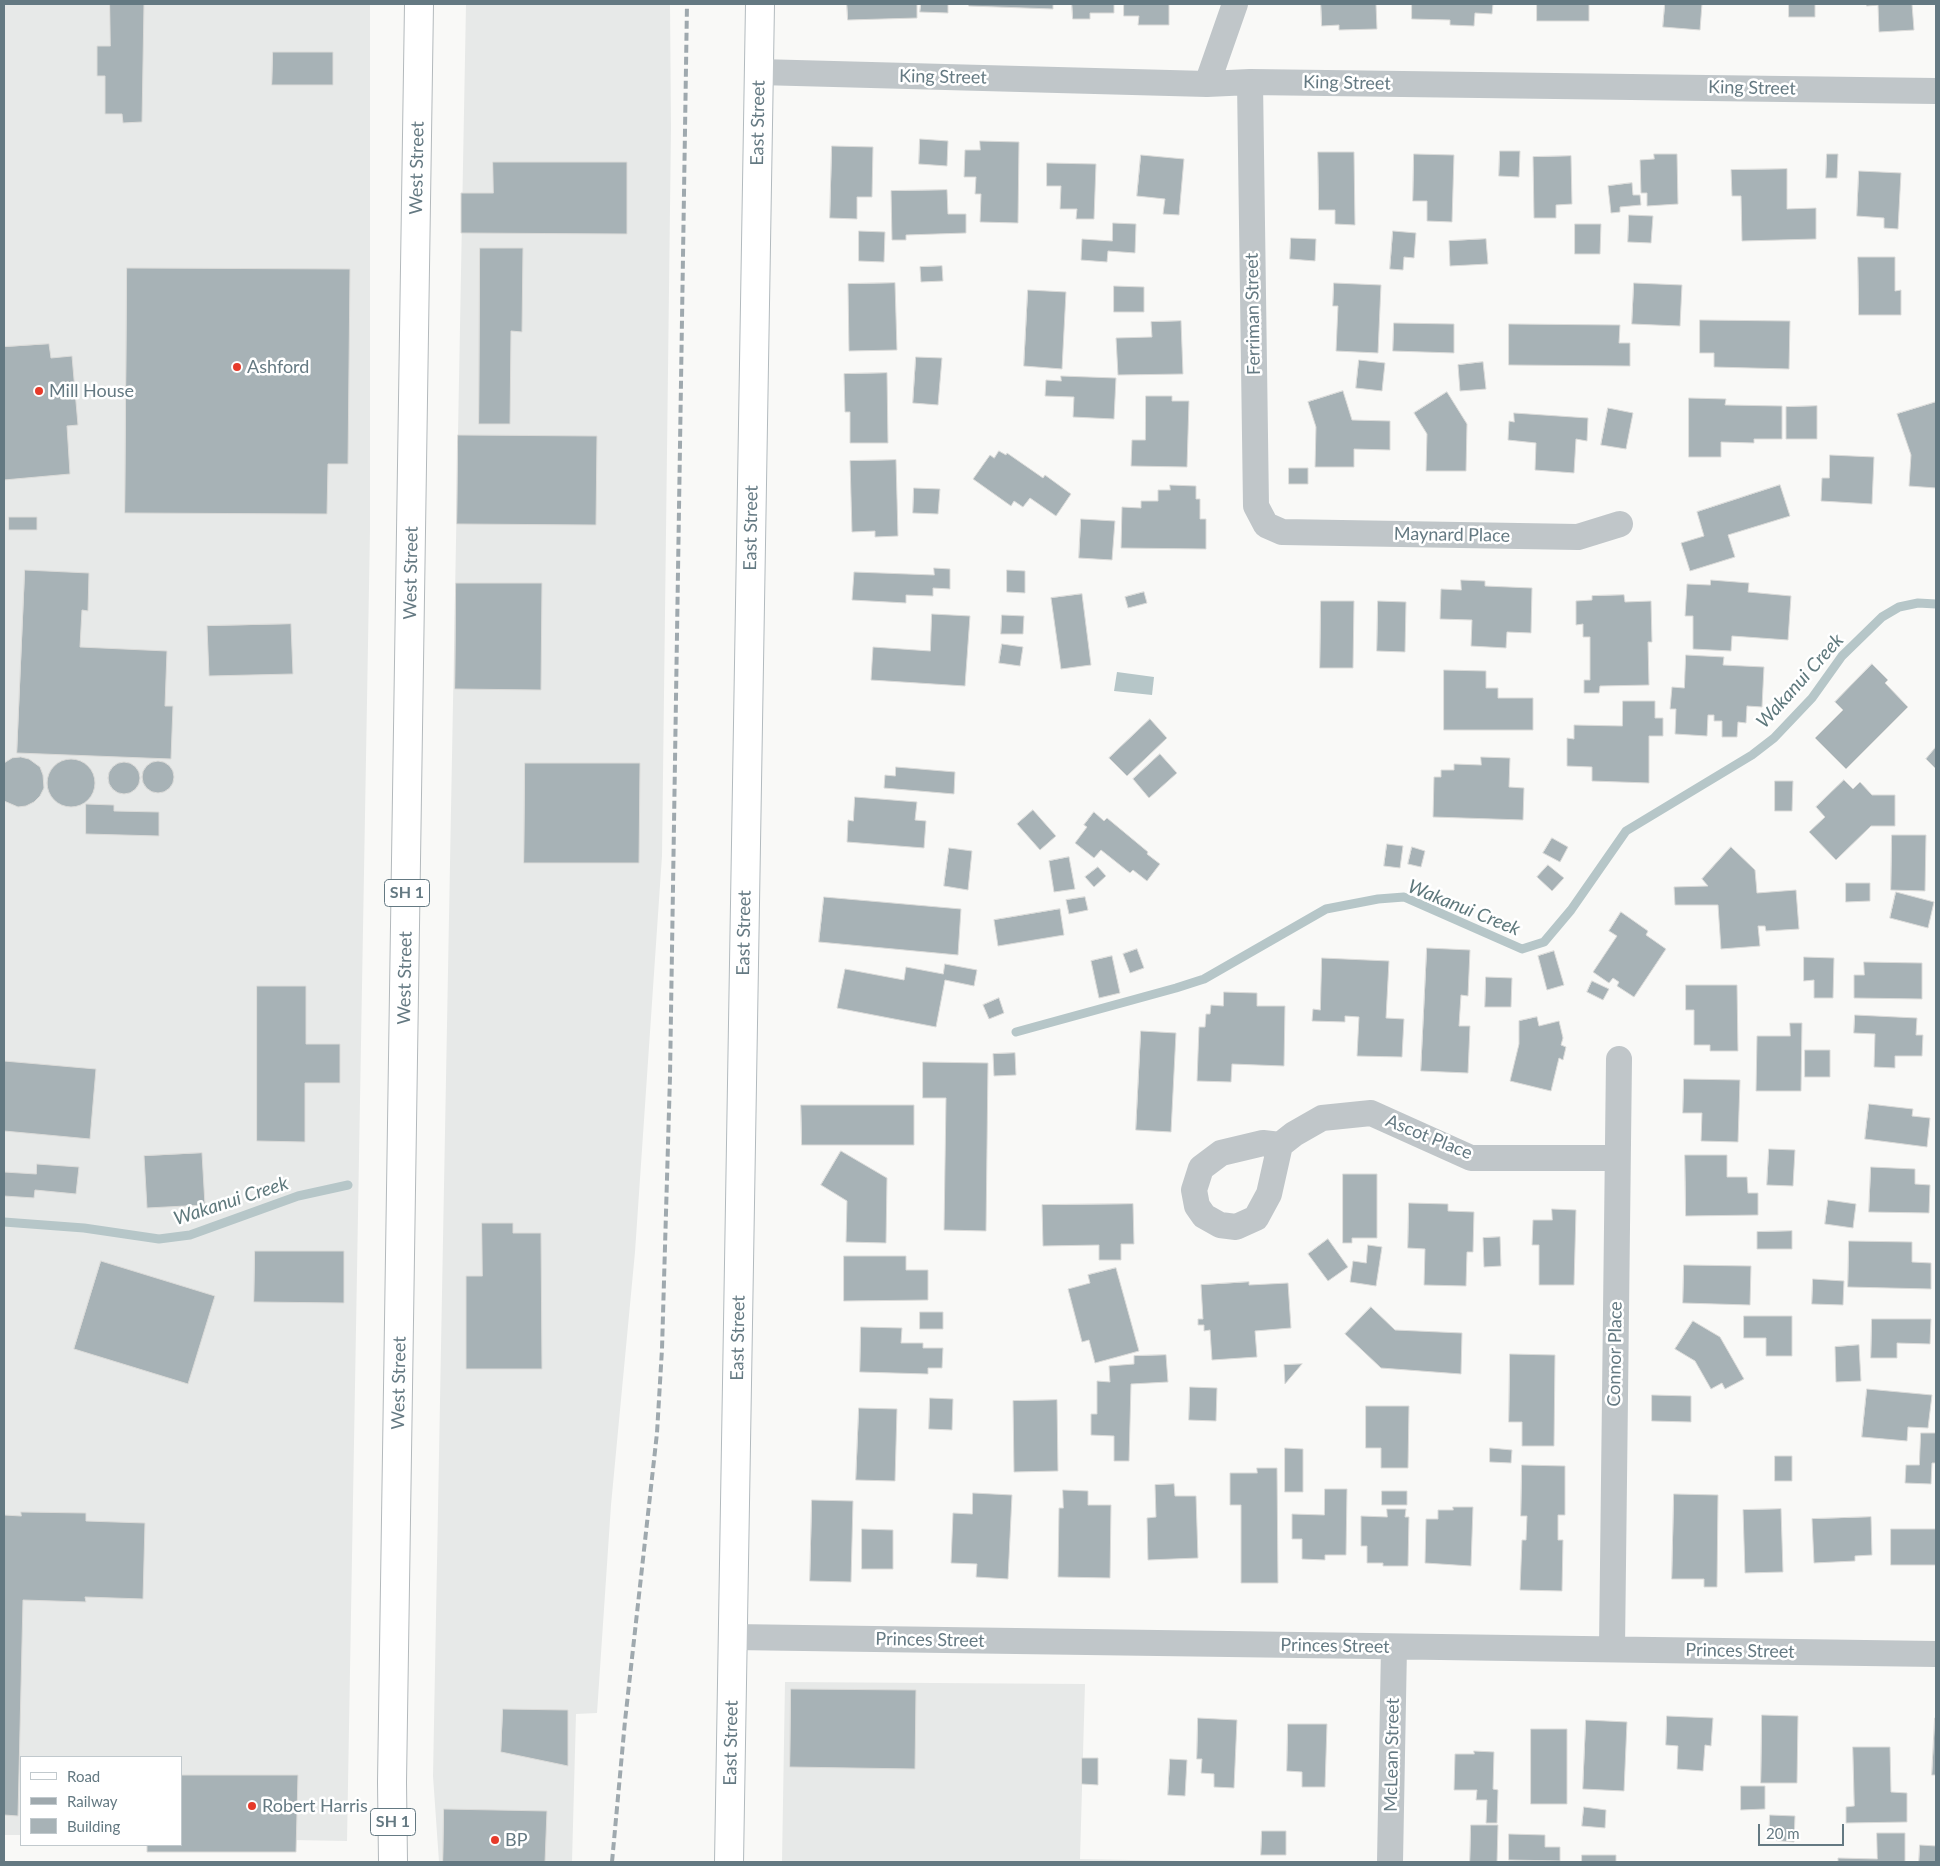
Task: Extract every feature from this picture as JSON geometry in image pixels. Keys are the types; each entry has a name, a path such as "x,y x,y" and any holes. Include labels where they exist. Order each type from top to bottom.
{"main road":[{"name":"West Street","path":"393,1862 392,1772 419,4"},
{"name":"East Street","path":"729,1862 760,4"}],"street":[{"path":"1207,84 1235,4"},
{"name":"King Street","path":"759,72 1207,84 1250,82 1936,91"},
{"name":"Ferriman Street","path":"1250,82 1256,506 1266,525 1282,532"},
{"name":"Maynard Place","path":"1282,532 1578,537 1620,524"},
{"name":"Connor Place","path":"1612,1648 1619,1059"},
{"name":"Ascot Place","path":"1280,1145 1294,1134 1322,1118 1370,1113 1471,1158 1617,1158"},
{"name":"Princes Street","path":"733,1637 1936,1654"},
{"name":"McLean Street","path":"1390,1862 1394,1647"}],"shaded area":[{"path":"4,4 370,4 370,530 347,1841 182,1838 182,1756 20,1756 20,1835 4,1835"},
{"path":"466,4 670,4 671,128 662,856 635,1252 611,1505 597,1713 576,1714 572,1862 439,1862 433,1776"},
{"path":"1117,672 1154,677 1152,695 1114,691"},
{"path":"785,1682 1085,1684 1080,1859 1231,1862 782,1862"}],"building":[{"path":"110,4 144,4 142,122 123,123 122,114 105,114 105,76 97,76 97,46 110,46"},
{"path":"847,4 917,4 917,18 848,20"},
{"path":"921,4 948,4 948,13 920,12"},
{"path":"969,4 1053,4 1053,9 969,6"},
{"path":"1072,4 1114,4 1114,13 1090,13 1090,19 1073,19"},
{"path":"1124,4 1169,4 1169,25 1138,25 1139,16 1124,16"},
{"path":"1321,4 1376,4 1377,29 1339,30 1339,25 1322,26"},
{"path":"1412,4 1493,4 1492,14 1475,13 1474,26 1450,25 1450,20 1412,19"},
{"path":"1537,4 1589,4 1589,21 1537,21"},
{"path":"1665,4 1702,4 1700,30 1663,27"},
{"path":"1789,4 1815,4 1815,17 1789,17"},
{"path":"1867,4 1912,4 1914,30 1879,32 1878,5 1867,6"},
{"path":"273,52 333,52 333,85 272,85"},
{"path":"920,139 948,141 947,166 919,164"},
{"path":"980,141 1019,142 1018,223 980,222 981,194 975,194 976,177 964,177 965,150 980,150"},
{"path":"832,146 873,147 872,197 857,197 857,219 830,218"},
{"path":"1500,151 1520,151 1519,177 1499,176"},
{"path":"1318,152 1354,152 1355,225 1335,224 1335,210 1319,210"},
{"path":"1414,154 1454,155 1452,222 1427,221 1427,201 1413,201"},
{"path":"1654,154 1677,154 1678,204 1647,206 1647,193 1641,193 1640,160 1654,159"},
{"path":"1827,154 1838,154 1837,178 1826,178"},
{"path":"1141,155 1184,159 1179,215 1163,214 1165,199 1137,196"},
{"path":"1571,156 1572,204 1556,205 1556,218 1534,218 1533,157"},
{"path":"493,162 627,162 627,234 461,233 461,193 493,193"},
{"path":"1047,163 1096,164 1094,219 1076,219 1077,209 1060,209 1061,186 1047,186"},
{"path":"1787,169 1787,209 1816,208 1816,239 1742,241 1741,196 1732,196 1731,170"},
{"path":"1859,171 1901,173 1898,229 1884,228 1884,218 1857,216"},
{"path":"1632,183 1633,195 1640,195 1641,205 1620,207 1620,212 1611,213 1608,186"},
{"path":"947,190 948,214 966,214 966,233 906,235 906,240 892,240 891,191"},
{"path":"1629,215 1653,216 1651,243 1628,242"},
{"path":"1113,223 1136,224 1135,253 1108,251 1107,262 1081,260 1082,239 1112,241"},
{"path":"1575,224 1601,224 1600,254 1575,254"},
{"path":"859,231 885,232 884,262 859,261"},
{"path":"1393,231 1416,233 1414,258 1404,257 1403,270 1390,269"},
{"path":"1291,238 1316,239 1315,261 1290,259"},
{"path":"1486,239 1488,264 1450,266 1449,241"},
{"path":"480,248 523,248 522,332 511,331 510,424 479,424"},
{"path":"1858,257 1895,257 1895,291 1901,290 1901,315 1859,315"},
{"path":"942,266 943,281 921,282 920,267"},
{"name":"Ashford","path":"127,268 350,269 348,464 328,464 327,514 125,513"},
{"path":"895,283 897,350 849,351 848,284"},
{"path":"1334,283 1381,285 1378,353 1336,351 1338,306 1333,306"},
{"path":"1634,283 1682,285 1680,326 1632,324"},
{"path":"1114,286 1144,287 1144,312 1114,312"},
{"path":"1028,290 1066,292 1062,369 1024,366"},
{"path":"1700,320 1790,321 1789,369 1714,367 1714,353 1700,353"},
{"path":"1181,321 1183,374 1118,375 1116,338 1152,337 1151,322"},
{"path":"1394,323 1454,324 1454,353 1393,351"},
{"path":"1509,324 1620,325 1619,343 1630,343 1630,366 1509,365"},
{"name":"Mill House","path":"49,344 51,358 72,356 78,425 67,426 70,474 4,480 4,347"},
{"path":"916,357 942,358 938,405 913,403"},
{"path":"1359,360 1385,363 1382,391 1356,388"},
{"path":"1483,362 1486,389 1460,391 1458,365"},
{"path":"887,373 888,443 850,443 850,412 845,412 844,374"},
{"path":"1061,376 1116,378 1114,419 1073,417 1074,397 1045,396 1046,380 1061,381"},
{"path":"1343,391 1352,420 1390,421 1390,450 1354,449 1354,467 1315,467 1316,427 1308,402"},
{"path":"1447,392 1467,424 1466,471 1426,471 1427,434 1414,413"},
{"path":"1146,396 1172,396 1172,401 1189,401 1187,467 1131,466 1132,440 1145,440"},
{"path":"1689,398 1726,399 1725,405 1782,406 1782,439 1754,439 1754,443 1721,442 1721,457 1689,457"},
{"path":"1936,402 1936,488 1909,486 1911,455 1897,414"},
{"path":"1817,406 1817,439 1786,439 1786,407"},
{"path":"1608,408 1633,413 1626,449 1601,445"},
{"path":"1514,413 1588,418 1587,441 1576,439 1574,473 1535,470 1536,443 1508,440 1509,421 1514,422"},
{"path":"458,435 597,436 596,525 457,524"},
{"path":"999,451 1006,455 1007,453 1043,478 1045,475 1071,494 1056,516 1030,498 1023,507 1014,501 1011,506 973,479 990,455 994,458"},
{"path":"1830,455 1874,457 1872,504 1821,501 1822,478 1829,478"},
{"path":"896,460 898,536 875,537 875,531 852,532 850,461"},
{"path":"1289,468 1308,468 1308,484 1289,484"},
{"path":"1170,485 1196,486 1196,499 1200,499 1200,519 1206,519 1206,549 1121,548 1122,507 1141,508 1141,501 1158,501 1158,490 1170,490"},
{"path":"1780,485 1790,516 1728,535 1735,557 1690,571 1681,543 1704,536 1697,512"},
{"path":"914,488 940,489 938,514 913,513"},
{"path":"9,517 37,517 37,530 9,530"},
{"path":"1081,519 1115,521 1112,560 1079,558"},
{"path":"934,568 950,569 950,589 933,588 933,596 906,595 906,603 852,600 854,572 934,575"},
{"path":"25,570 89,573 88,611 82,610 80,647 167,651 165,706 173,706 171,759 17,753"},
{"path":"1007,570 1025,571 1025,593 1007,592"},
{"path":"1461,580 1485,581 1485,586 1532,588 1531,633 1507,632 1506,648 1471,646 1472,620 1440,619 1441,589 1461,590"},
{"path":"1711,580 1749,583 1748,592 1791,596 1788,640 1732,636 1731,651 1693,649 1693,616 1685,616 1687,584 1710,585"},
{"path":"456,583 542,583 541,690 455,689"},
{"path":"1144,592 1147,603 1128,608 1125,597"},
{"path":"1082,594 1091,665 1061,669 1051,598"},
{"path":"1624,595 1625,602 1651,601 1652,642 1648,642 1649,685 1600,686 1599,693 1584,693 1584,680 1590,680 1590,637 1583,637 1583,624 1576,625 1576,601 1592,600 1592,596"},
{"path":"1321,601 1354,601 1353,668 1320,668"},
{"path":"1378,601 1406,602 1405,652 1377,651"},
{"path":"932,614 970,616 965,686 871,680 873,647 930,651"},
{"path":"1002,615 1024,616 1023,634 1001,634"},
{"path":"291,624 293,674 209,676 207,626"},
{"path":"1002,644 1023,647 1020,666 999,663"},
{"path":"1686,655 1724,657 1723,665 1764,667 1762,707 1747,706 1746,723 1738,722 1737,737 1722,737 1722,721 1714,721 1714,715 1708,715 1707,736 1675,734 1676,709 1670,709 1672,687 1684,688"},
{"path":"1872,664 1888,680 1885,683 1908,707 1846,769 1815,738 1843,710 1835,702"},
{"path":"1444,670 1486,671 1486,688 1498,688 1498,698 1533,698 1533,730 1444,730"},
{"path":"1623,701 1655,701 1655,718 1663,718 1663,736 1649,736 1649,783 1592,781 1592,767 1567,766 1567,738 1574,739 1574,725 1622,726"},
{"path":"1150,719 1167,738 1127,776 1109,758"},
{"path":"1936,747 1936,769 1926,759"},
{"path":"1160,754 1177,773 1149,798 1133,779"},
{"path":"21,757 29,759 40,767 44,788 34,802 18,807 4,801 4,763 12,758"},
{"path":"1481,757 1510,758 1509,787 1524,788 1523,820 1433,817 1434,777 1441,777 1441,770 1454,770 1454,764 1481,765"},
{"path":"71,759 80,761 88,766 93,774 95,783 93,792 88,800 80,805 71,807 62,805 54,800 49,792 47,783 49,774 54,766 62,761"},
{"path":"158,761 164,762 169,766 173,771 173,783 169,788 164,792 158,793 152,792 147,788 143,783 142,777 143,771 147,766 152,762"},
{"path":"124,762 130,763 135,767 139,772 139,784 135,789 130,793 124,794 118,793 113,789 109,784 108,778 109,772 113,767 118,763"},
{"path":"525,763 640,763 639,863 524,863"},
{"path":"896,767 955,772 954,794 884,788 885,775 895,776"},
{"path":"1844,780 1853,789 1860,782 1872,795 1895,795 1895,826 1871,826 1836,860 1809,832 1825,817 1816,807"},
{"path":"1775,781 1793,781 1792,811 1775,811"},
{"path":"855,797 917,802 915,820 926,821 924,848 847,842 848,820 853,821"},
{"path":"86,804 114,805 114,811 159,812 159,836 86,834"},
{"path":"1033,810 1056,836 1040,850 1017,824"},
{"path":"1094,812 1104,821 1107,818 1160,864 1147,881 1133,870 1130,873 1101,850 1094,858 1075,843 1087,827 1084,825"},
{"path":"1892,835 1926,835 1925,891 1891,890"},
{"path":"1552,838 1568,847 1560,862 1543,853"},
{"path":"1387,844 1403,846 1400,868 1384,866"},
{"path":"1412,847 1425,851 1421,867 1408,864"},
{"path":"1731,847 1755,870 1757,893 1796,890 1799,929 1766,931 1765,926 1758,926 1760,946 1721,949 1718,905 1675,905 1674,887 1708,886 1702,879"},
{"path":"949,848 972,851 968,890 944,886"},
{"path":"1069,857 1075,889 1054,892 1049,861"},
{"path":"1548,865 1564,878 1552,891 1537,877"},
{"path":"1098,867 1106,876 1094,887 1085,877"},
{"path":"1846,883 1870,883 1870,901 1846,902"},
{"path":"1896,892 1934,902 1928,928 1890,918"},
{"path":"824,897 961,909 958,955 819,942"},
{"path":"1085,897 1088,910 1069,914 1066,900"},
{"path":"1060,909 1064,935 998,946 994,920"},
{"path":"1621,912 1648,931 1646,935 1666,949 1634,997 1617,986 1619,982 1613,978 1609,983 1593,972 1617,936 1609,931"},
{"path":"1427,948 1470,950 1468,996 1461,995 1459,1026 1470,1026 1468,1073 1421,1071"},
{"path":"1137,949 1144,968 1130,973 1123,954"},
{"path":"1554,951 1564,985 1547,990 1538,956"},
{"path":"1112,956 1120,993 1099,998 1091,961"},
{"path":"1804,957 1834,958 1833,998 1814,998 1814,980 1804,981"},
{"path":"1322,958 1389,961 1386,1018 1404,1019 1402,1057 1357,1056 1359,1017 1345,1016 1345,1022 1312,1021 1313,1009 1320,1010"},
{"path":"1864,962 1922,963 1922,999 1854,998 1854,975 1864,975"},
{"path":"945,964 977,970 974,986 945,980 936,1027 837,1008 845,969 904,980 906,967 943,974"},
{"path":"1486,977 1512,978 1511,1007 1485,1007"},
{"path":"1592,981 1609,989 1603,1000 1587,992"},
{"path":"1686,985 1737,985 1738,1051 1710,1051 1710,1045 1694,1045 1694,1010 1686,1010"},
{"path":"257,986 306,986 306,1044 340,1044 340,1083 305,1083 305,1142 257,1141"},
{"path":"1224,992 1257,993 1257,1006 1285,1006 1284,1066 1232,1064 1231,1082 1197,1081 1199,1027 1205,1027 1206,1014 1210,1014 1211,1005 1223,1006"},
{"path":"999,998 1004,1013 989,1019 983,1005"},
{"path":"1855,1015 1917,1018 1916,1035 1923,1035 1922,1056 1895,1056 1895,1068 1874,1067 1875,1034 1854,1033"},
{"path":"1537,1017 1539,1026 1559,1021 1563,1038 1561,1045 1566,1047 1563,1060 1559,1058 1551,1091 1510,1081 1519,1044 1519,1021"},
{"path":"1790,1023 1802,1023 1801,1091 1756,1091 1757,1036 1790,1036"},
{"path":"1141,1031 1176,1033 1171,1132 1136,1130"},
{"path":"1805,1050 1830,1050 1830,1077 1805,1077"},
{"path":"1015,1053 1016,1075 994,1076 993,1054"},
{"path":"4,1061 96,1069 90,1139 4,1131"},
{"path":"923,1062 988,1063 986,1231 944,1230 946,1098 923,1098"},
{"path":"1684,1079 1740,1080 1738,1142 1701,1141 1702,1113 1683,1113"},
{"path":"1869,1104 1913,1109 1912,1116 1930,1118 1927,1147 1865,1139"},
{"path":"801,1105 914,1105 914,1145 802,1145"},
{"path":"1769,1149 1795,1150 1793,1186 1767,1185"},
{"path":"841,1151 887,1178 886,1243 846,1242 847,1201 821,1185"},
{"path":"202,1153 205,1205 147,1208 144,1156"},
{"path":"1685,1155 1727,1155 1727,1177 1747,1177 1748,1193 1758,1193 1758,1215 1686,1216"},
{"path":"37,1164 79,1167 76,1194 35,1190 34,1198 4,1196 4,1172 36,1174"},
{"path":"1871,1167 1915,1169 1915,1184 1930,1185 1929,1213 1869,1212"},
{"path":"1343,1174 1377,1174 1377,1238 1352,1238 1352,1243 1343,1243"},
{"path":"1828,1200 1856,1204 1853,1228 1825,1224"},
{"path":"1409,1203 1448,1204 1448,1211 1474,1212 1473,1252 1467,1252 1466,1286 1424,1285 1425,1249 1408,1248"},
{"path":"1133,1204 1134,1244 1121,1244 1121,1260 1099,1260 1099,1245 1043,1246 1042,1205"},
{"path":"1552,1209 1576,1210 1574,1285 1539,1285 1539,1245 1532,1245 1533,1220 1552,1220"},
{"path":"482,1223 513,1223 513,1233 541,1233 542,1369 466,1369 466,1276 482,1276"},
{"path":"1792,1231 1792,1249 1757,1249 1757,1232"},
{"path":"1500,1237 1501,1266 1484,1267 1483,1238"},
{"path":"1328,1239 1348,1267 1328,1281 1308,1254"},
{"path":"1849,1241 1912,1242 1912,1262 1931,1263 1931,1289 1848,1287"},
{"path":"1368,1245 1382,1247 1376,1286 1350,1282 1353,1261 1366,1263"},
{"path":"255,1251 344,1251 344,1303 254,1302"},
{"path":"844,1256 906,1256 906,1270 928,1270 928,1300 844,1301"},
{"path":"101,1261 215,1296 188,1384 74,1349"},
{"path":"1684,1265 1751,1266 1750,1305 1683,1303"},
{"path":"1116,1268 1139,1351 1095,1363 1089,1340 1082,1342 1068,1289 1090,1283 1088,1275"},
{"path":"1813,1279 1844,1281 1843,1305 1812,1304"},
{"path":"1249,1282 1249,1285 1288,1283 1291,1328 1255,1331 1257,1357 1212,1360 1210,1330 1204,1331 1204,1325 1198,1325 1198,1319 1203,1319 1201,1285"},
{"path":"1371,1307 1395,1330 1462,1333 1461,1374 1381,1368 1345,1334"},
{"path":"920,1312 943,1312 943,1329 920,1329"},
{"path":"1744,1316 1792,1316 1792,1356 1766,1356 1766,1338 1744,1338"},
{"path":"1872,1319 1931,1319 1930,1344 1897,1343 1897,1358 1871,1358"},
{"path":"1693,1321 1720,1337 1744,1379 1725,1389 1722,1383 1711,1389 1695,1361 1675,1349"},
{"path":"861,1327 902,1328 901,1343 923,1343 923,1348 943,1348 942,1368 928,1368 928,1374 860,1372"},
{"path":"1859,1345 1861,1381 1836,1382 1835,1347"},
{"path":"1510,1354 1555,1355 1554,1446 1522,1446 1522,1422 1509,1422"},
{"path":"1166,1355 1168,1382 1131,1384 1129,1461 1114,1461 1114,1436 1091,1435 1091,1414 1097,1414 1097,1381 1110,1382 1109,1366 1134,1364 1134,1356"},
{"path":"1302,1364 1285,1384 1284,1365"},
{"path":"1190,1387 1217,1388 1216,1421 1189,1420"},
{"path":"1867,1389 1932,1395 1928,1428 1908,1427 1907,1441 1862,1437"},
{"path":"1652,1395 1691,1396 1691,1422 1652,1421"},
{"path":"930,1398 953,1399 952,1430 929,1429"},
{"path":"1057,1400 1058,1471 1014,1472 1013,1401"},
{"path":"1366,1406 1409,1406 1408,1468 1381,1468 1381,1448 1366,1448"},
{"path":"859,1408 897,1409 895,1481 856,1480"},
{"path":"1921,1433 1936,1433 1936,1463 1932,1463 1931,1484 1905,1483 1906,1465 1919,1465"},
{"path":"1285,1448 1303,1449 1303,1492 1285,1492"},
{"path":"1490,1448 1512,1450 1511,1463 1490,1462"},
{"path":"1775,1456 1792,1456 1792,1481 1775,1481"},
{"path":"1522,1465 1565,1466 1565,1515 1558,1515 1558,1540 1563,1540 1562,1591 1520,1590 1522,1540 1526,1540 1527,1516 1521,1516"},
{"path":"1257,1468 1277,1468 1278,1583 1241,1583 1241,1505 1230,1505 1230,1473 1257,1473"},
{"path":"1174,1484 1175,1496 1196,1496 1198,1558 1148,1560 1147,1518 1156,1517 1155,1485"},
{"path":"1325,1489 1347,1489 1346,1555 1325,1555 1325,1560 1302,1559 1302,1539 1292,1539 1292,1514 1324,1515"},
{"path":"1063,1490 1088,1491 1088,1505 1111,1505 1110,1578 1058,1577 1059,1508 1063,1508"},
{"path":"1382,1491 1407,1491 1407,1505 1382,1505"},
{"path":"973,1493 1012,1495 1008,1579 976,1577 977,1564 951,1563 953,1513 972,1514"},
{"path":"1674,1494 1718,1495 1717,1587 1704,1587 1704,1579 1672,1579"},
{"path":"812,1500 853,1501 851,1582 810,1581"},
{"path":"1453,1507 1473,1507 1471,1566 1425,1563 1426,1519 1438,1519 1438,1510 1453,1510"},
{"path":"1387,1509 1406,1509 1405,1517 1409,1517 1408,1566 1383,1566 1383,1563 1367,1563 1367,1546 1361,1546 1361,1516 1387,1517"},
{"path":"1781,1509 1783,1572 1745,1573 1743,1510"},
{"path":"21,1512 86,1513 86,1521 145,1523 143,1599 85,1597 86,1602 23,1600 18,1816 4,1815 4,1515 21,1516"},
{"path":"1871,1517 1872,1555 1855,1556 1855,1561 1814,1563 1812,1519"},
{"path":"862,1529 893,1530 893,1569 862,1569"},
{"path":"1891,1529 1936,1529 1936,1565 1891,1565"},
{"path":"791,1689 916,1690 915,1769 790,1767"},
{"path":"503,1709 568,1710 568,1766 501,1752"},
{"path":"1762,1715 1798,1716 1797,1783 1761,1783"},
{"path":"1667,1716 1713,1718 1711,1746 1705,1745 1703,1771 1677,1769 1678,1746 1666,1745"},
{"path":"1198,1718 1237,1720 1234,1788 1214,1787 1214,1774 1201,1773 1202,1759 1197,1759"},
{"path":"1935,1718 1936,1775 1932,1775"},
{"path":"1586,1720 1627,1722 1624,1791 1583,1789"},
{"path":"1288,1724 1327,1724 1325,1787 1302,1787 1302,1772 1287,1771"},
{"path":"1531,1729 1567,1729 1567,1804 1531,1804"},
{"path":"1853,1747 1890,1747 1891,1792 1907,1793 1907,1822 1846,1823 1846,1807 1854,1806"},
{"path":"1474,1751 1494,1752 1493,1789 1498,1790 1497,1823 1486,1823 1487,1800 1476,1800 1477,1790 1454,1790 1455,1754 1474,1754"},
{"path":"1082,1758 1098,1758 1098,1785 1082,1784"},
{"path":"1170,1759 1187,1760 1185,1796 1168,1795"},
{"path":"182,1775 298,1775 296,1852 147,1852 147,1846 182,1846"},
{"path":"1741,1786 1765,1786 1765,1809 1741,1810"},
{"path":"1584,1807 1606,1810 1605,1828 1582,1826"},
{"path":"444,1809 547,1811 545,1862 443,1862"},
{"path":"1770,1815 1795,1816 1794,1842 1769,1840"},
{"path":"1471,1825 1498,1825 1497,1862 1470,1862"},
{"path":"1262,1831 1286,1831 1286,1855 1261,1855"},
{"path":"1877,1833 1905,1833 1905,1862 1838,1862 1838,1858 1877,1859"},
{"path":"1509,1834 1545,1835 1545,1847 1560,1847 1560,1861 1509,1860"},
{"path":"1920,1845 1936,1846 1936,1862 1919,1862"},
{"path":"1582,1855 1616,1855 1616,1862 1582,1862"}],"waterway":[{"name":"Wakanui Creek","path":"1016,1032 1204,979 1326,909 1378,899 1404,897 1522,949 1544,942 1571,910 1626,831 1752,755 1774,738 1812,698 1842,656 1882,617 1899,607 1918,603 1936,604"},
{"name":"Wakanui Creek","path":"4,1222 84,1228 159,1239 190,1235 298,1196 348,1185"}],"railway":[{"path":"612,1862 625,1721 657,1433 662,1349 670,1076 687,4"}],"place":[{"name":"Ashford","path":"237,367"},
{"name":"Mill House","path":"39,391"},
{"name":"Robert Harris","path":"252,1806"},
{"name":"BP","path":"495,1840"}]}
